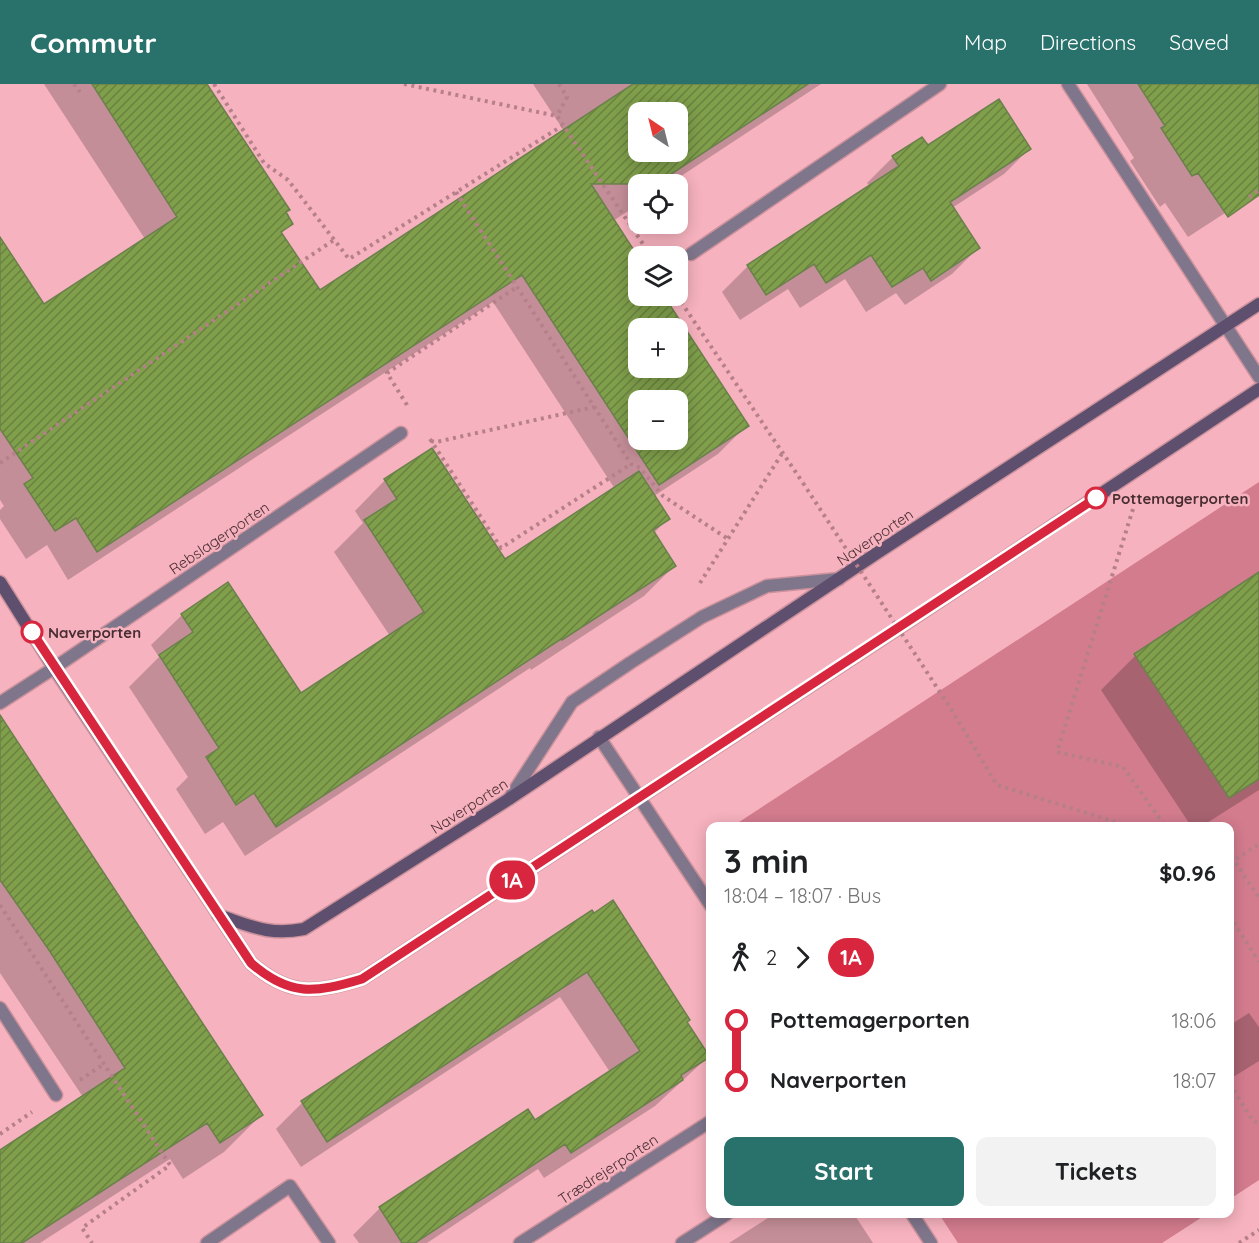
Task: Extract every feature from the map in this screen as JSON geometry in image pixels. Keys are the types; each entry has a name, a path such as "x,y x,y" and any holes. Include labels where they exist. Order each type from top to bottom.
{"street":[{"path":"691,254 940,84"},
{"path":"1068,84 1259,377"},
{"name":"Naverporten","path":"218,915 269,932 285,933 304,929 509,799 599,737 1259,304"},
{"path":"0,582 54,668 251,963 264,975 282,985 299,990 318,991 362,979 1259,389"},
{"name":"Rebslagerporten","path":"0,703 401,432"},
{"path":"509,799 572,702 630,663 702,618 767,586 839,579"},
{"path":"599,737 706,898"},
{"path":"0,1008 56,1095"},
{"name":"Trædrejerporten","path":"520,1243 706,1123"},
{"path":"207,1243 290,1186 329,1243"},
{"path":"682,1243 721,1218"},
{"path":"918,1218 931,1243"}],"path":[{"path":"74,84 80,92"},
{"path":"214,84 264,163 288,180 349,259 562,126"},
{"path":"405,84 558,116"},
{"path":"559,84 567,97 558,116 562,126 644,246"},
{"path":"1249,197 1259,190"},
{"path":"456,192 631,464 640,468 663,496 728,538"},
{"path":"0,463 334,240"},
{"path":"412,412 387,373 517,287"},
{"path":"684,306 783,452 998,785 1116,822"},
{"path":"401,432 436,442 594,407"},
{"path":"425,431 501,548 631,464"},
{"path":"694,593 783,452"},
{"path":"1148,463 1057,752 1123,767 1162,822"},
{"path":"1234,858 1259,844"},
{"path":"1234,864 1259,898"},
{"path":"0,905 170,1165 82,1228 92,1243"},
{"path":"1234,922 1259,962"},
{"path":"1234,1090 1253,1121 1259,1123"},
{"path":"1239,1243 1259,1230"}],"shaded area":[{"path":"1259,482 1259,1180 1234,1196 1234,822 739,822"},
{"path":"942,1218 1201,1218 1162,1243 958,1243"}],"building":[{"path":"92,84 207,84 290,210 286,212 293,224 281,232 320,290 633,84 808,84 671,174 628,174 628,184 591,184 631,246 628,246 628,306 671,306 678,318 628,318 628,378 688,378 688,333 749,426 659,485 636,450 688,450 688,390 628,390 628,437 522,275 97,552 76,518 55,531 24,484 33,478 0,429 0,237 44,304 177,217"},
{"path":"1138,84 1259,84 1259,195 1228,217 1198,173 1192,176 1161,128 1165,126"},
{"path":"999,99 1031,149 950,202 980,248 931,281 923,268 892,287 871,255 826,283 814,264 766,295 747,265 899,166 892,156 922,137 928,145"},
{"path":"432,448 505,559 639,471 670,519 653,530 676,566 276,827 254,793 236,805 206,757 219,748 159,655 193,632 181,614 228,582 301,693 424,612 364,520 397,499 384,479"},
{"path":"1259,572 1259,779 1229,798 1134,654"},
{"path":"0,715 263,1115 220,1143 207,1123 22,1243 0,1243 0,1150 125,1068 49,950 0,880"},
{"path":"613,900 690,1020 687,1022 706,1051 706,1059 681,1075 683,1080 571,1153 565,1144 415,1243 402,1243 379,1207 528,1109 535,1120 640,1051 587,972 327,1142 301,1101 592,910 594,913"}],"bus line":[{"name":"1A","path":"32,632 251,963 264,975 282,985 299,990 318,991 362,979 1096,498"}],"place":[{"name":"Pottemagerporten","path":"1096,498"},
{"name":"Naverporten","path":"32,632"}]}
